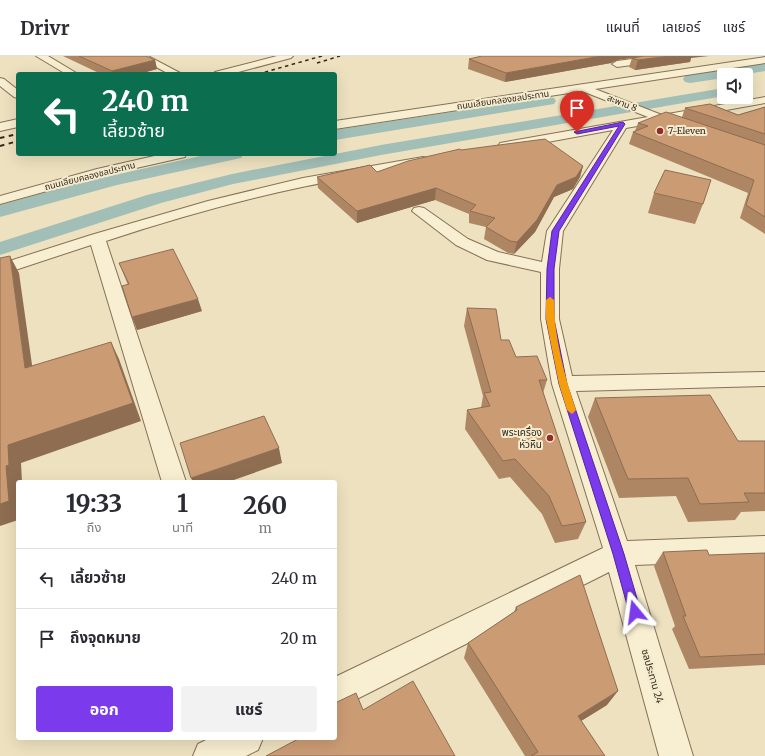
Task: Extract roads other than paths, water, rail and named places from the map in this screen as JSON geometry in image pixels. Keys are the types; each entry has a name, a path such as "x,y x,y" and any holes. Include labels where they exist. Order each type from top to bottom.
{"street":[{"path":"41,56 69,72"},
{"path":"141,56 173,72"},
{"path":"245,56 262,63"},
{"path":"227,72 288,56"},
{"path":"632,73 614,62 676,56"},
{"name":"ถนนเลียบคลองชลประทาน","path":"337,116 632,73 698,61 747,56"},
{"name":"ถนนเลียบคลองชลประทาน","path":"337,125 765,60"},
{"path":"0,81 16,93"},
{"name":"สะพาน 8","path":"572,82 584,88 682,125"},
{"path":"489,148 659,117 765,100"},
{"path":"0,127 16,123"},
{"name":"ชลประทาน 24","path":"623,124 555,231 550,269 550,319 563,384 618,554 676,756"},
{"name":"ถนนเลียบคลองชลประทาน","path":"0,188 129,156"},
{"name":"ถนนเลียบคลองชลประทาน","path":"0,200 102,172 171,156"},
{"path":"0,270 97,238 201,207 285,186 434,159"},
{"path":"419,211 462,242 493,256 550,269"},
{"path":"97,238 173,480"},
{"path":"563,384 765,379"},
{"path":"337,693 618,554 765,548"},
{"path":"210,756 242,740"}],"waterway":[{"path":"690,79 765,67"},
{"path":"0,249 154,199 232,179 381,150 717,93"},
{"path":"337,135 549,101"},
{"path":"0,211 117,180 225,156"}],"railway":[{"path":"265,72 322,56"},
{"path":"317,63 340,56"},
{"path":"0,138 16,134"},
{"path":"0,146 16,142"}],"place":[{"name":"7-Eleven","path":"660,131"},
{"name":"พระเครื่อง หัวหิน","path":"550,438"}]}
